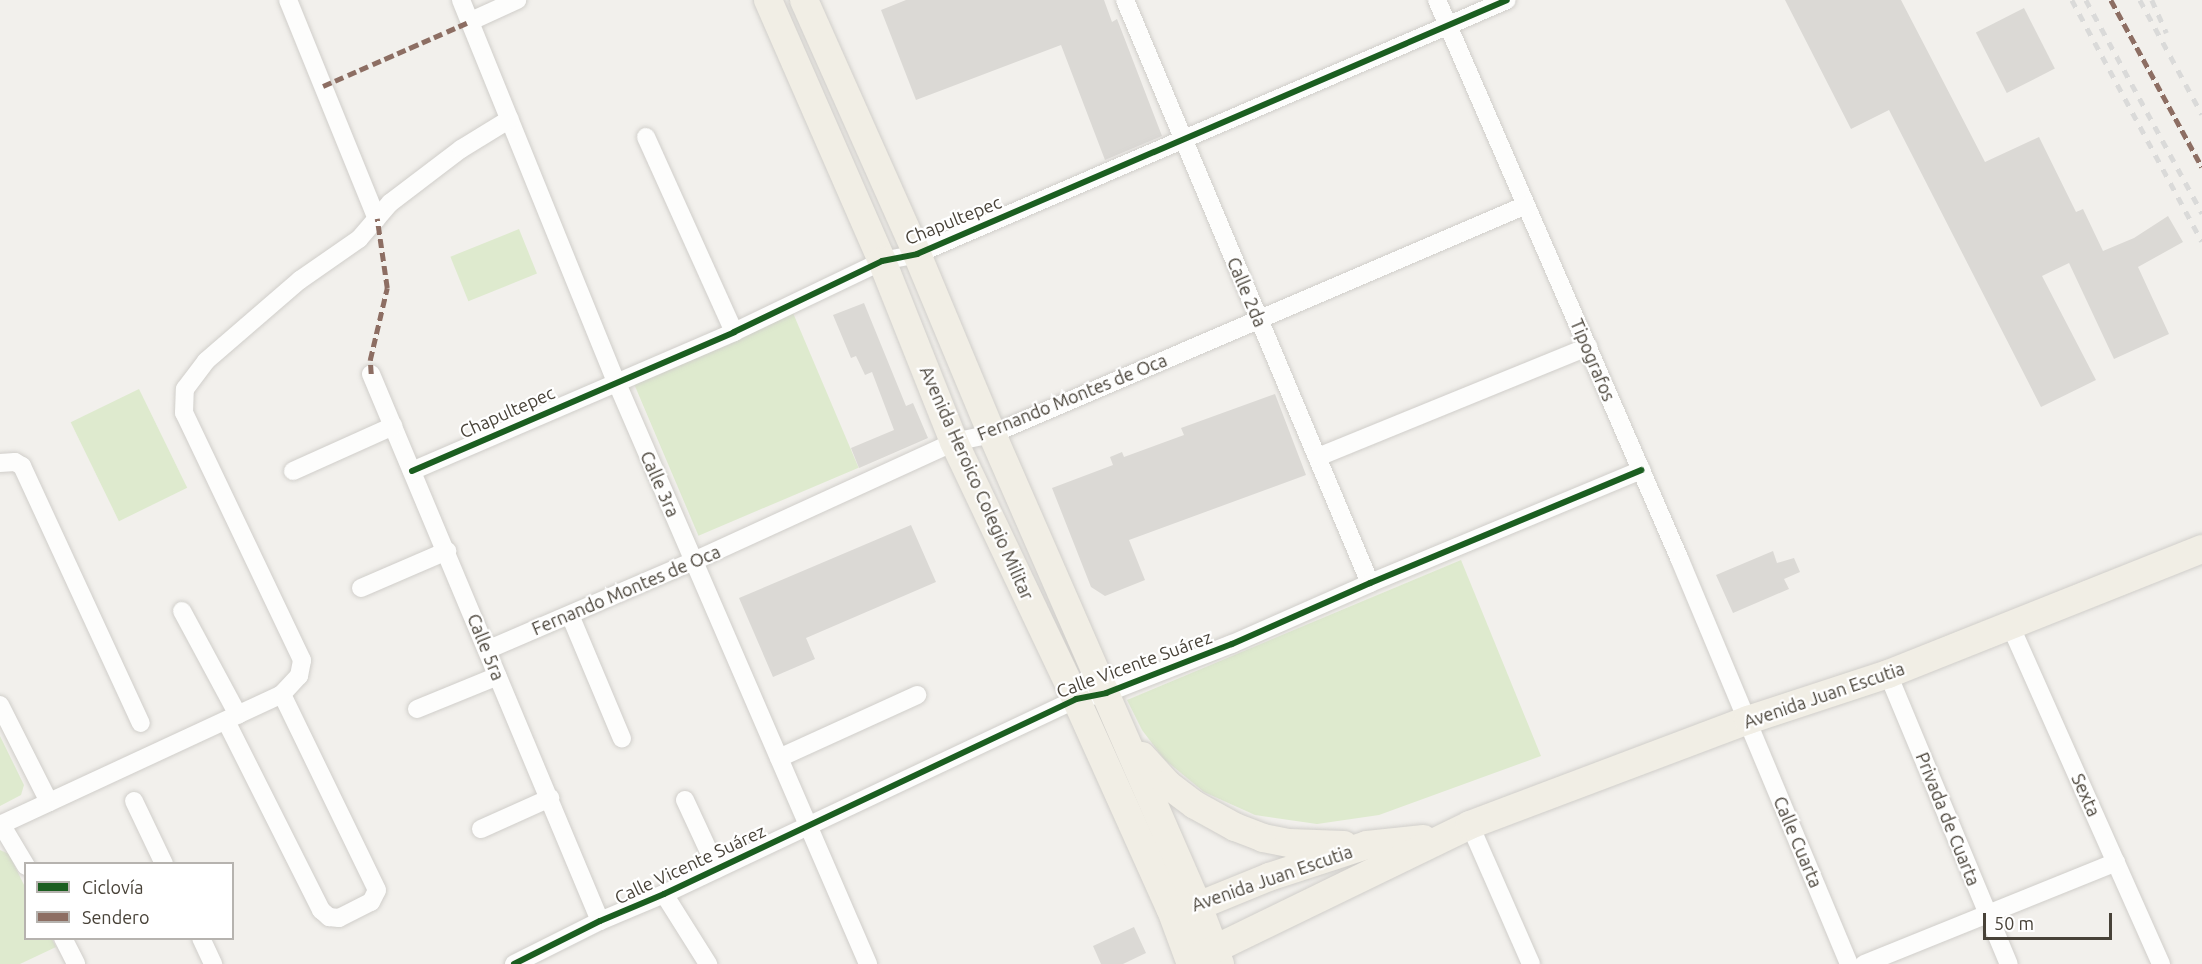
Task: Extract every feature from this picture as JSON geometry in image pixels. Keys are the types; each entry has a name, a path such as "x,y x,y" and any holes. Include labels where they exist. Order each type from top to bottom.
{"main road":[{"name":"Avenida Heroico Colegio Militar","path":"768,0 882,261 954,442 1076,699 1185,908"},
{"name":"Avenida Heroico Colegio Militar","path":"804,0 917,254 992,434 1127,741 1185,908 1199,960"},
{"name":"Avenida Juan Escutia","path":"1199,960 1470,825 1748,720 1888,674 2011,627 2202,549"},
{"path":"1127,741 1167,784 1195,805 1235,827 1263,838 1289,843 1367,845"},
{"name":"Avenida Juan Escutia","path":"1185,908 1269,877 1367,845 1444,837"}],"street":[{"path":"288,0 377,219"},
{"name":"Calle 3ra","path":"461,0 616,381 868,964"},
{"path":"471,21 517,0"},
{"name":"Calle 2da","path":"1125,0 1370,583"},
{"name":"Tipografos","path":"1437,0 1748,720"},
{"name":"Chapultepec","path":"412,471 734,332 882,261 917,254 1449,27 1507,0"},
{"path":"24,863 1,825 282,694 299,676 302,660 183,413 183,400 192,377 206,361 300,280 359,239 390,203 433,169 510,119"},
{"path":"646,137 734,332"},
{"name":"Fernando Montes de Oca","path":"487,650 694,561 954,442 992,434 1526,205"},
{"path":"1318,457 1588,347"},
{"name":"Calle 5ra","path":"372,374 600,921"},
{"path":"293,471 393,426"},
{"path":"0,463 15,462 22,466 141,723"},
{"name":"Calle Vicente Suárez","path":"514,964 600,921 664,894 1076,699 1106,693 1232,644 1370,583 1641,470"},
{"path":"361,588 447,552"},
{"path":"182,611 321,910 329,917 339,918 371,902 376,890 282,694"},
{"path":"570,615 622,739"},
{"name":"Sexta","path":"2011,627 2161,964"},
{"name":"Privada de Cuarta","path":"1888,674 2008,964"},
{"path":"417,709 498,676"},
{"path":"779,758 917,695"},
{"path":"0,705 49,802"},
{"name":"Calle Cuarta","path":"1748,720 1849,964"},
{"path":"481,829 550,798"},
{"path":"685,800 717,869"},
{"path":"134,801 163,862"},
{"path":"1470,825 1530,964"},
{"path":"1864,964 2116,862"},
{"path":"664,894 708,964"},
{"path":"64,940 76,964"},
{"path":"201,940 213,964"}],"green space":[{"path":"519,229 537,274 468,301 450,257"},
{"path":"793,313 859,468 698,536 633,381"},
{"path":"139,389 187,488 119,521 71,422"},
{"path":"1461,560 1541,756 1379,815 1317,824 1255,815 1204,792 1164,759 1142,730 1127,700"},
{"path":"0,736 24,785 21,795 0,806"},
{"path":"0,850 9,854 24,885 24,940 52,940 56,947 20,964 0,964"}],"building":[{"path":"906,0 1104,0 1112,22 1117,19 1162,136 1105,160 1061,45 916,100 881,10"},
{"path":"1785,0 1901,0 1985,162 2039,137 2076,212 2083,209 2103,251 2134,238 2168,216 2183,242 2138,267 2169,334 2114,359 2069,263 2042,276 2096,380 2041,407 1889,110 1851,129"},
{"path":"2024,8 2055,69 2007,93 1976,33"},
{"path":"864,303 906,406 913,403 928,438 859,468 851,448 894,430 872,372 865,375 856,356 851,358 833,315"},
{"path":"1275,394 1306,475 1129,540 1145,580 1105,596 1091,587 1052,488 1113,465 1110,457 1122,452 1124,457 1184,435 1181,428"},
{"path":"911,525 936,582 806,638 815,659 773,677 739,598"},
{"path":"1773,551 1777,563 1794,558 1800,572 1784,579 1789,589 1733,613 1716,575"},
{"path":"1134,927 1146,953 1123,964 1101,964 1093,946"}],"railway":[{"path":"2072,0 2202,241"},
{"path":"2086,0 2202,213"},
{"path":"2140,0 2202,114"},
{"path":"2152,0 2167,33"}],"marked path":[{"path":"2111,0 2202,167"},
{"path":"323,86 471,21"},
{"path":"371,374 370,360 387,288 377,219"}],"cycle path":[{"path":"412,471 734,332 882,261 917,254 1507,0"},
{"path":"514,964 600,921 664,894 1076,699 1106,693 1232,644 1370,583 1641,470"}]}
